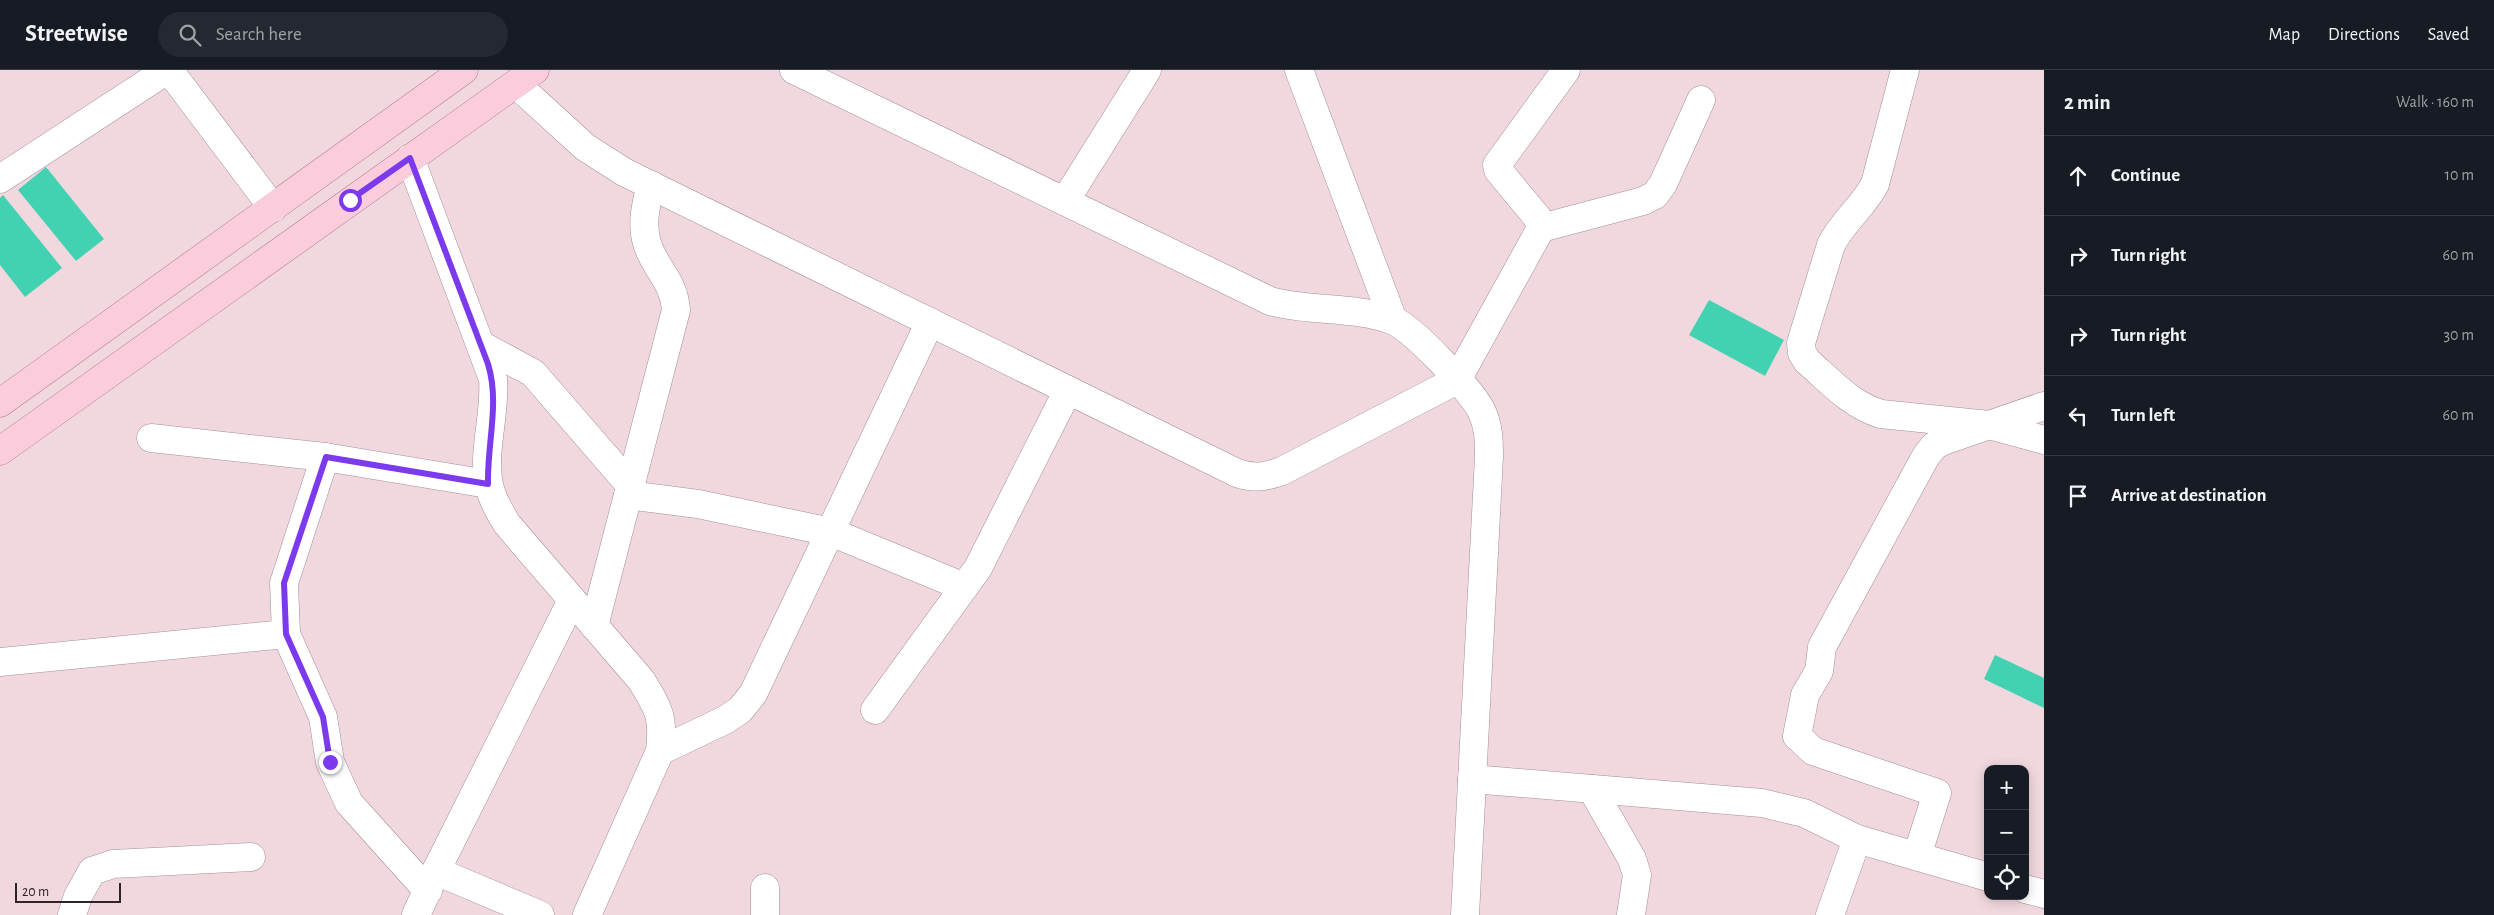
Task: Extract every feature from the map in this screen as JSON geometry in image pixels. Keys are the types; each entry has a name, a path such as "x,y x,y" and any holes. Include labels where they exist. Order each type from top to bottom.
{"main road":[{"path":"0,404 464,70"},
{"path":"0,451 525,77"}],"street":[{"path":"0,179 168,70 273,208"},
{"path":"794,70 1270,301 1286,305 1393,320 1407,328 1473,396 1482,412 1489,434 1464,915"},
{"path":"1066,201 1147,70"},
{"path":"1299,70 1393,320"},
{"path":"1541,228 1537,217 1498,170 1497,165 1566,70"},
{"path":"1905,70 1875,184 1870,194 1836,235 1831,244 1801,343 1802,353 1807,361 1858,406 1869,411 1881,414 1989,425 2044,440"},
{"path":"525,77 603,160 650,185 1237,473 1251,478 1264,477 1282,471 1457,380 1541,228 1643,201 1655,195 1663,184 1701,100"},
{"path":"410,158 493,379 494,397 488,460 488,484 494,502 507,524 641,680 656,704 663,727 660,751 586,915"},
{"path":"594,626 676,310 675,296 670,283 647,244 644,212 650,185"},
{"path":"660,751 725,720 740,710 753,694 930,322"},
{"path":"481,345 533,373 629,490 831,532 964,587"},
{"path":"875,710 978,568 1068,390"},
{"path":"1917,856 1937,793 1813,751 1797,736 1805,695 1820,671 1822,647 1926,456 1934,446 2044,406"},
{"path":"151,438 326,457 488,484"},
{"path":"326,457 284,583 286,634 323,717 330,762 349,803 427,892 540,915"},
{"path":"427,892 572,600"},
{"path":"0,662 286,634"},
{"path":"1472,779 1762,803 1804,812 1857,839 1984,877"},
{"path":"1592,789 1632,859 1637,875 1631,915"},
{"path":"1830,915 1857,839"},
{"path":"72,915 78,896 92,871 113,864 251,857"},
{"path":"2029,890 2044,894"}],"building":[{"path":"46,167 104,239 76,261 18,190"},
{"path":"3,195 62,268 25,297 0,265 0,198"},
{"path":"1709,300 1784,340 1765,376 1689,335"},
{"path":"1995,655 2044,678 2044,708 1984,679"}],"route":[{"path":"330,762 323,717 286,634 284,583 326,457 488,484 488,460 494,397 493,379 488,364 410,158 350,200"}]}
